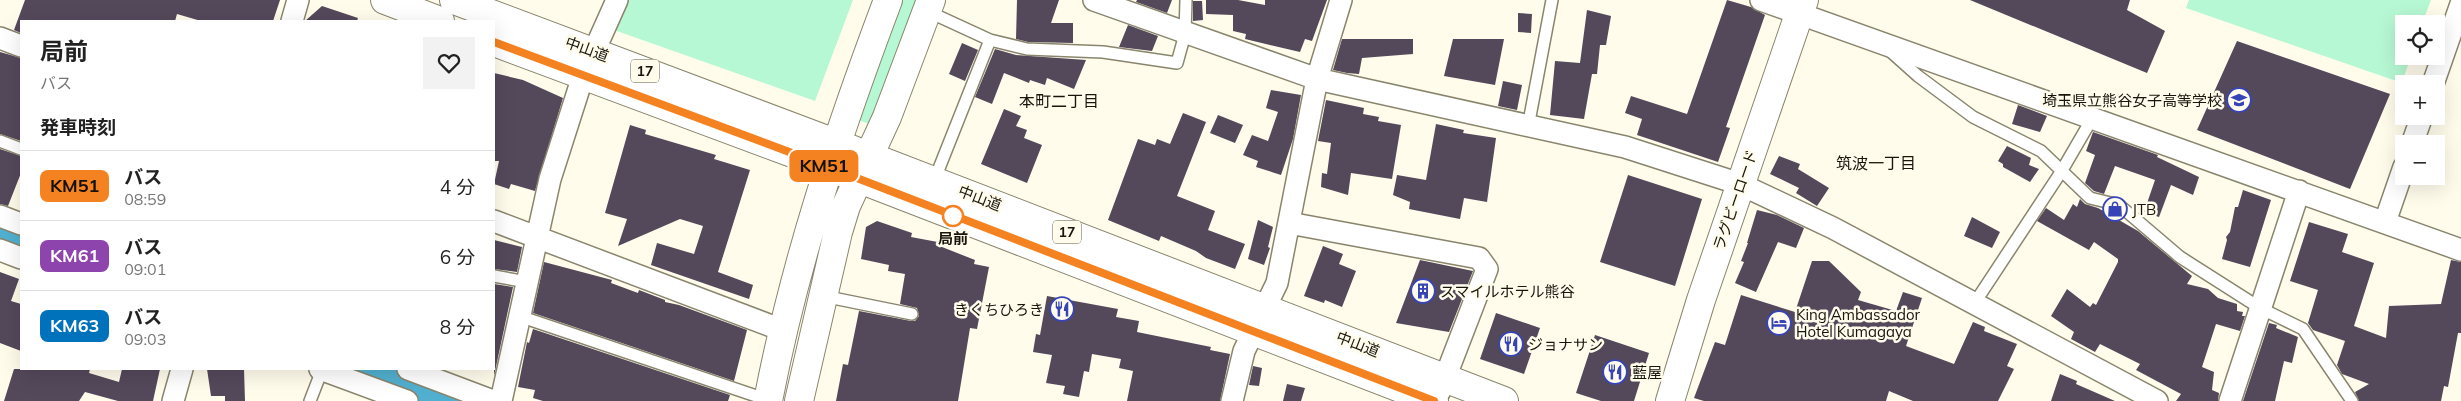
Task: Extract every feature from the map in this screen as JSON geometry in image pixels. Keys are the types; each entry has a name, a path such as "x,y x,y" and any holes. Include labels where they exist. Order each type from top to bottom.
{"main road":[{"path":"385,0 437,20"},
{"name":"中山道","path":"454,0 594,52 831,155 1253,332 1438,393 1504,401"},
{"path":"768,400 782,330 831,155 888,0"},
{"path":"799,401 838,232 846,206 887,118 929,5"},
{"name":"ラグビーロード","path":"1670,401 1740,184 1802,7"},
{"name":"中山道","path":"495,42 583,76 831,155"},
{"name":"中山道","path":"864,168 934,181 1265,308 1438,393"}],"street":[{"path":"292,20 298,0"},
{"path":"501,401 550,179 583,76 617,0"},
{"path":"1232,401 1244,351 1277,283 1317,79 1341,0"},
{"path":"1761,0 1802,7 1879,42 2461,250"},
{"path":"1103,2 1185,34 1317,79 1625,147 1740,184 1832,228 2157,401"},
{"path":"2436,75 2461,4"},
{"path":"0,38 20,46"},
{"path":"2385,222 2398,185"},
{"path":"2230,401 2299,191"},
{"path":"0,216 20,224"},
{"path":"495,221 782,330"},
{"path":"1289,222 1479,258 1487,270 1438,393"},
{"path":"0,250 20,258"},
{"path":"173,401 182,370"},
{"path":"324,370 406,401"},
{"path":"411,370 493,401"}],"lane":[{"path":"929,5 990,40 1026,49 1103,52 1177,63 1185,34 1186,0"},
{"path":"1528,127 1552,0"},
{"path":"934,181 990,40"},
{"path":"1879,42 1918,76 1973,118 2041,152 2060,172 2090,198 2119,205 2180,257 2260,308 2303,329 2352,401"},
{"path":"1974,304 2060,172 2093,117"},
{"path":"0,141 20,150"},
{"path":"495,276 527,282"},
{"path":"823,296 912,314"},
{"path":"519,316 768,400"},
{"path":"310,401 321,370"}],"green space":[{"path":"627,0 853,0 815,101 614,30"},
{"path":"901,0 918,0 871,125 856,119"},
{"path":"2189,0 2431,0 2425,15 2395,15 2395,65 2408,65 2405,75 2395,75 2395,81 2186,8"}],"building":[{"path":"25,0 280,0 273,20 198,20 177,14 175,20 20,20 20,33 14,30"},
{"path":"1017,0 1059,0 1051,23 1073,23 1073,43 1028,42 1016,39"},
{"path":"1137,0 1172,0 1167,13 1136,2"},
{"path":"1206,0 1238,0 1265,5 1265,0 1327,0 1312,41 1305,39 1300,52 1245,39 1246,34 1233,31 1233,15 1206,14"},
{"path":"1727,0 1751,7 1765,15 1726,127 1730,128 1718,162 1637,135 1642,119 1625,113 1631,96 1687,114"},
{"path":"1970,0 2130,0 2127,10 2165,31 2147,73"},
{"path":"1193,1 1202,1 1203,20 1193,21"},
{"path":"322,6 358,18 357,20 306,20"},
{"path":"1587,10 1611,16 1606,45 1600,45 1597,74 1592,74 1584,119 1550,115 1555,61 1580,63"},
{"path":"1518,13 1532,14 1531,33 1518,32"},
{"path":"1128,25 1158,36 1152,51 1119,47"},
{"path":"1342,39 1413,39 1413,54 1362,58 1359,74 1333,70"},
{"path":"1453,39 1504,39 1495,85 1444,76"},
{"path":"2237,41 2390,94 2350,189 2197,130"},
{"path":"962,43 978,50 965,81 949,74"},
{"path":"995,49 1016,55 1086,60 1074,89 1047,78 1045,85 1030,80 1029,83 1004,73 992,104 975,97"},
{"path":"0,52 20,58 20,141 0,134"},
{"path":"495,73 523,80 563,98 535,191 511,184 509,189 495,184 499,161 495,161"},
{"path":"1503,81 1522,85 1517,110 1498,106"},
{"path":"1271,90 1301,95 1293,139 1281,175 1256,167 1258,161 1243,155 1252,135 1268,141 1278,112 1266,108"},
{"path":"1326,100 1364,108 1363,114 1379,117 1378,121 1401,125 1392,179 1351,173 1348,195 1321,187 1322,173 1327,174 1331,143 1318,141"},
{"path":"2018,105 2047,116 2040,132 2012,124"},
{"path":"1004,109 1021,116 1016,126 1027,130 1024,138 1042,145 1027,183 981,164"},
{"path":"1183,113 1206,122 1177,196 1215,211 1208,230 1245,244 1235,269 1206,258 1196,251 1161,236 1159,241 1108,220 1138,139 1155,145 1157,139 1170,144"},
{"path":"1218,115 1243,125 1235,143 1210,133"},
{"path":"1436,124 1464,130 1463,133 1496,138 1487,202 1464,198 1460,219 1409,209 1410,202 1393,195 1397,175 1426,180"},
{"path":"630,125 646,130 645,134 716,155 714,159 750,170 718,272 753,285 749,299 651,265 657,243 694,254 703,226 680,219 618,246 627,219 605,213"},
{"path":"2093,132 2158,155 2157,157 2199,177 2193,195 2171,185 2159,217 2144,212 2155,180 2115,166 2104,194 2094,191 2085,183 2095,155 2086,151"},
{"path":"2007,146 2031,158 2029,165 2039,169 2030,182 2003,167 2003,164 1998,161"},
{"path":"0,149 20,156 20,176 8,206 0,204"},
{"path":"1779,156 1800,164 1798,169 1829,188 1817,206 1796,193 1799,188 1770,174"},
{"path":"1628,175 1702,199 1675,286 1600,262"},
{"path":"2243,190 2271,200 2250,267 2222,259 2235,207 2238,207"},
{"path":"2080,199 2085,204 2098,208 2138,231 2192,276 2187,284 2208,289 2218,298 2237,304 2237,311 2243,312 2242,316 2245,316 2240,331 2216,324 2202,367 2214,372 2212,390 2219,393 2218,401 2176,401 2181,394 2136,370 2140,364 2100,344 2095,352 2071,339 2074,332 2051,316 2067,289 2090,307 2093,303 2096,305 2118,262 2118,259 2094,242 2089,250 2037,221 2046,208 2064,220 2073,204 2077,207"},
{"path":"1757,210 1777,215 1804,228 1796,248 1778,242 1756,292 1735,283 1744,262 1741,261"},
{"path":"1972,217 2000,232 1992,248 1964,236"},
{"path":"1258,220 1273,227 1268,247 1270,248 1264,265 1248,259"},
{"path":"877,221 912,233 911,237 943,243 942,247 975,260 974,264 989,267 977,329 970,328 958,401 836,401 843,364 848,365 859,311 911,321 915,321 919,316 917,308 900,304 905,274 888,271 889,265 861,259 866,227"},
{"path":"2309,222 2348,234 2342,252 2374,263 2354,326 2386,338 2389,306 2441,304 2451,260 2461,262 2461,333 2458,333 2448,387 2444,386 2441,401 2359,401 2355,392 2369,384 2342,374 2337,365 2345,341 2313,330 2308,323 2318,290 2290,281"},
{"path":"495,240 522,247 517,272 495,269"},
{"path":"1323,246 1343,254 1339,264 1356,271 1342,307 1325,300 1324,303 1304,296"},
{"path":"1420,260 1473,271 1449,332 1396,323"},
{"path":"1812,261 1829,261 1861,292 1858,300 1896,311 1903,292 1922,298 1906,346 1954,364 1973,322 1985,327 1984,331 2017,344 2007,366 2014,369 1998,401 1913,401 1889,391 1886,401 1704,401 1694,398 1715,342 1725,345 1741,295 1795,312"},
{"path":"544,262 612,280 611,283 638,293 639,290 665,300 665,302 679,305 747,330 734,381 533,313"},
{"path":"0,272 19,279 11,301 20,304 20,351 0,343"},
{"path":"495,284 513,287 494,376 495,370"},
{"path":"1047,296 1118,309 1116,317 1139,321 1137,332 1211,347 1210,350 1230,354 1220,401 1127,401 1133,371 1119,368 1121,359 1092,354 1089,372 1084,371 1079,397 1063,394 1065,386 1046,383 1052,355 1033,352 1036,334 1040,335"},
{"path":"1496,313 1540,328 1524,374 1480,359"},
{"path":"2269,323 2277,325 2276,328 2298,337 2292,363 2284,361 2275,401 2243,401"},
{"path":"533,329 730,395 728,401 543,401 533,398 535,390 518,387 527,342 529,343"},
{"path":"1595,335 1649,353 1634,401 1601,401 1576,393"},
{"path":"1253,366 1262,368 1259,386 1249,385"},
{"path":"14,369 90,370 89,373 119,382 122,370 160,370 153,401 118,401 85,392 79,401 4,401"},
{"path":"207,370 244,370 245,401 225,401 225,396 211,396"},
{"path":"2060,374 2077,381 2076,384 2115,401 2051,401"},
{"path":"1287,384 1305,388 1301,401 1283,401"}],"waterway":[{"path":"0,231 20,239"},
{"path":"370,370 453,401"}],"bus line":[{"name":"KM51","path":"495,42 792,153 1434,401"}],"place":[{"name":"埼玉県立熊谷女子高等学校","path":"2239,100"},
{"name":"JTB","path":"2115,209"},
{"name":"局前","path":"953,216"},
{"name":"スマイルホテル熊谷","path":"1423,291"},
{"name":"きくちひろき","path":"1062,309"},
{"name":"King Ambassador Hotel Kumagaya","path":"1779,323"},
{"name":"ジョナサン","path":"1511,344"},
{"name":"藍屋","path":"1615,372"}],"district":[{"name":"本町二丁目","path":"1059,101"},
{"name":"筑波一丁目","path":"1876,163"}]}
